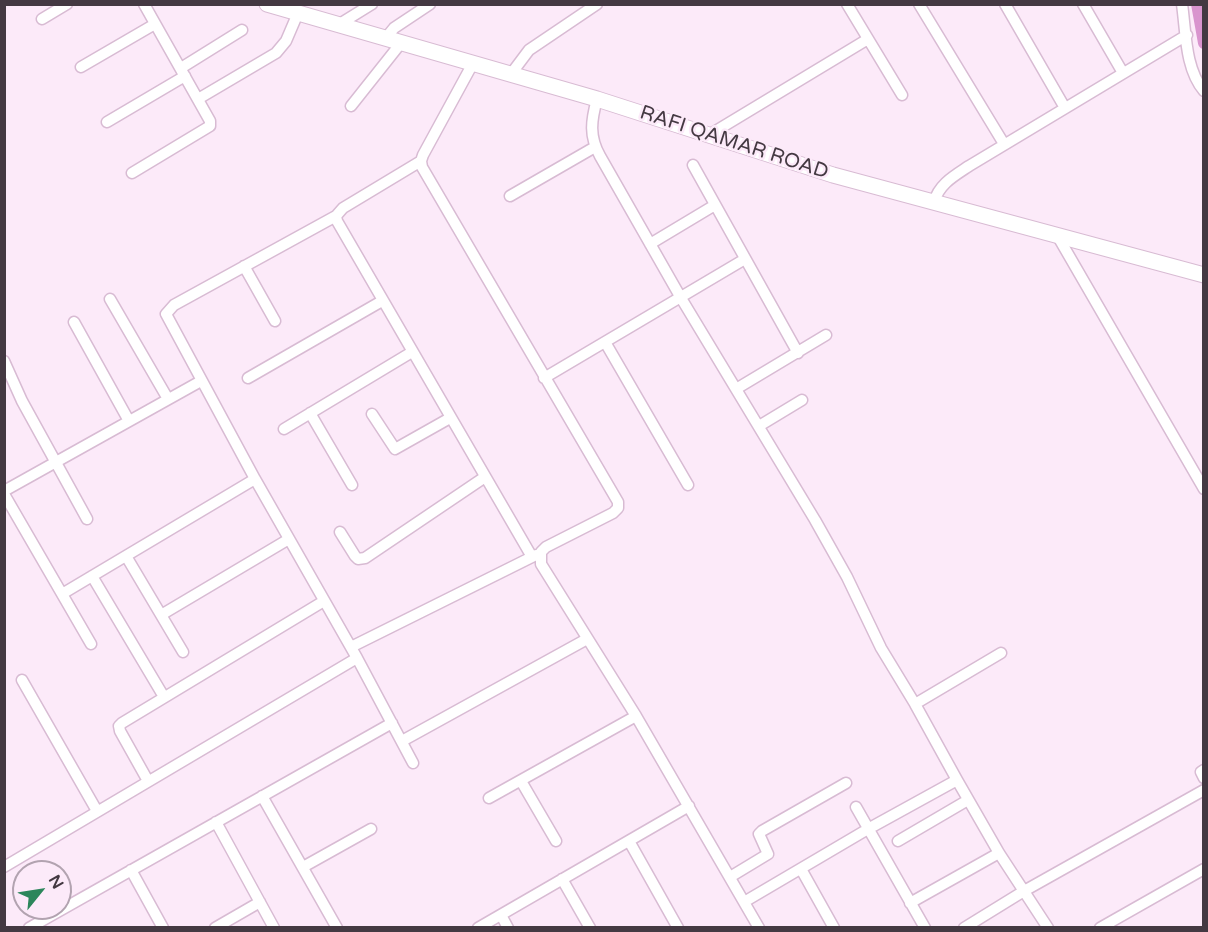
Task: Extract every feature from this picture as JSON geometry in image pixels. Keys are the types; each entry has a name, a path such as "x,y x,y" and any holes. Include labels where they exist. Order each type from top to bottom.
{"street":[{"path":"42,19 67,4"},
{"path":"132,173 210,126 210,121 144,4"},
{"name":"RAFI QAMAR ROAD","path":"267,4 597,99 833,175 1203,275"},
{"path":"338,25 372,4"},
{"path":"386,39 394,28 430,4"},
{"path":"511,74 530,50 597,4"},
{"path":"847,4 902,95"},
{"path":"919,4 1004,144"},
{"path":"1005,4 1065,108"},
{"path":"1083,4 1123,73"},
{"path":"1182,4 1192,68 1196,82 1203,91"},
{"path":"198,99 276,53 286,41 297,13"},
{"path":"81,68 155,24"},
{"path":"107,122 242,30"},
{"path":"934,202 937,193 948,180 1187,35"},
{"path":"709,135 868,39"},
{"path":"351,106 401,44"},
{"path":"413,763 166,314 174,305 336,216 343,208 421,161 472,64"},
{"path":"597,99 591,122 591,135 595,147 681,298 815,520 847,577 881,648 968,800 999,853 1048,927"},
{"path":"510,196 595,147"},
{"path":"351,648 537,555 552,543 618,508 618,502 544,378 421,161"},
{"path":"693,165 798,352"},
{"path":"650,244 716,205"},
{"path":"336,216 339,226 485,477 537,555 544,572 636,716 759,927"},
{"path":"1057,235 1203,489"},
{"path":"544,378 745,259"},
{"path":"244,266 275,321"},
{"path":"110,299 168,399"},
{"path":"248,378 382,301"},
{"path":"74,322 129,421"},
{"path":"736,389 826,334"},
{"path":"605,342 688,485"},
{"path":"284,429 412,352"},
{"path":"4,361 22,401 87,519"},
{"path":"91,644 4,492 201,381"},
{"path":"759,426 802,400"},
{"path":"310,413 352,485"},
{"path":"372,414 395,449 450,418"},
{"path":"340,532 354,556 361,559 485,477"},
{"path":"62,594 255,479"},
{"path":"161,615 289,539"},
{"path":"126,556 183,652"},
{"path":"92,576 164,697"},
{"path":"148,781 119,726 324,601"},
{"path":"402,741 587,639"},
{"path":"915,704 1001,653"},
{"path":"4,867 357,658"},
{"path":"22,680 97,811"},
{"path":"489,798 636,716"},
{"path":"29,927 392,723"},
{"path":"1203,770 1201,772 1203,778"},
{"path":"744,902 957,780"},
{"path":"520,781 556,842"},
{"path":"730,877 768,854 759,834 762,831 846,783"},
{"path":"964,927 1203,790"},
{"path":"262,796 337,927"},
{"path":"898,841 968,800"},
{"path":"478,927 689,806"},
{"path":"856,807 925,927"},
{"path":"216,822 274,927"},
{"path":"303,867 371,829"},
{"path":"629,841 678,927"},
{"path":"910,903 999,853"},
{"path":"801,869 834,927"},
{"path":"1100,927 1203,869"},
{"path":"131,870 163,927"},
{"path":"562,879 590,927"},
{"path":"215,927 260,902"},
{"path":"501,915 508,927"}],"waterway":[{"path":"1197,4 1204,43"}]}
